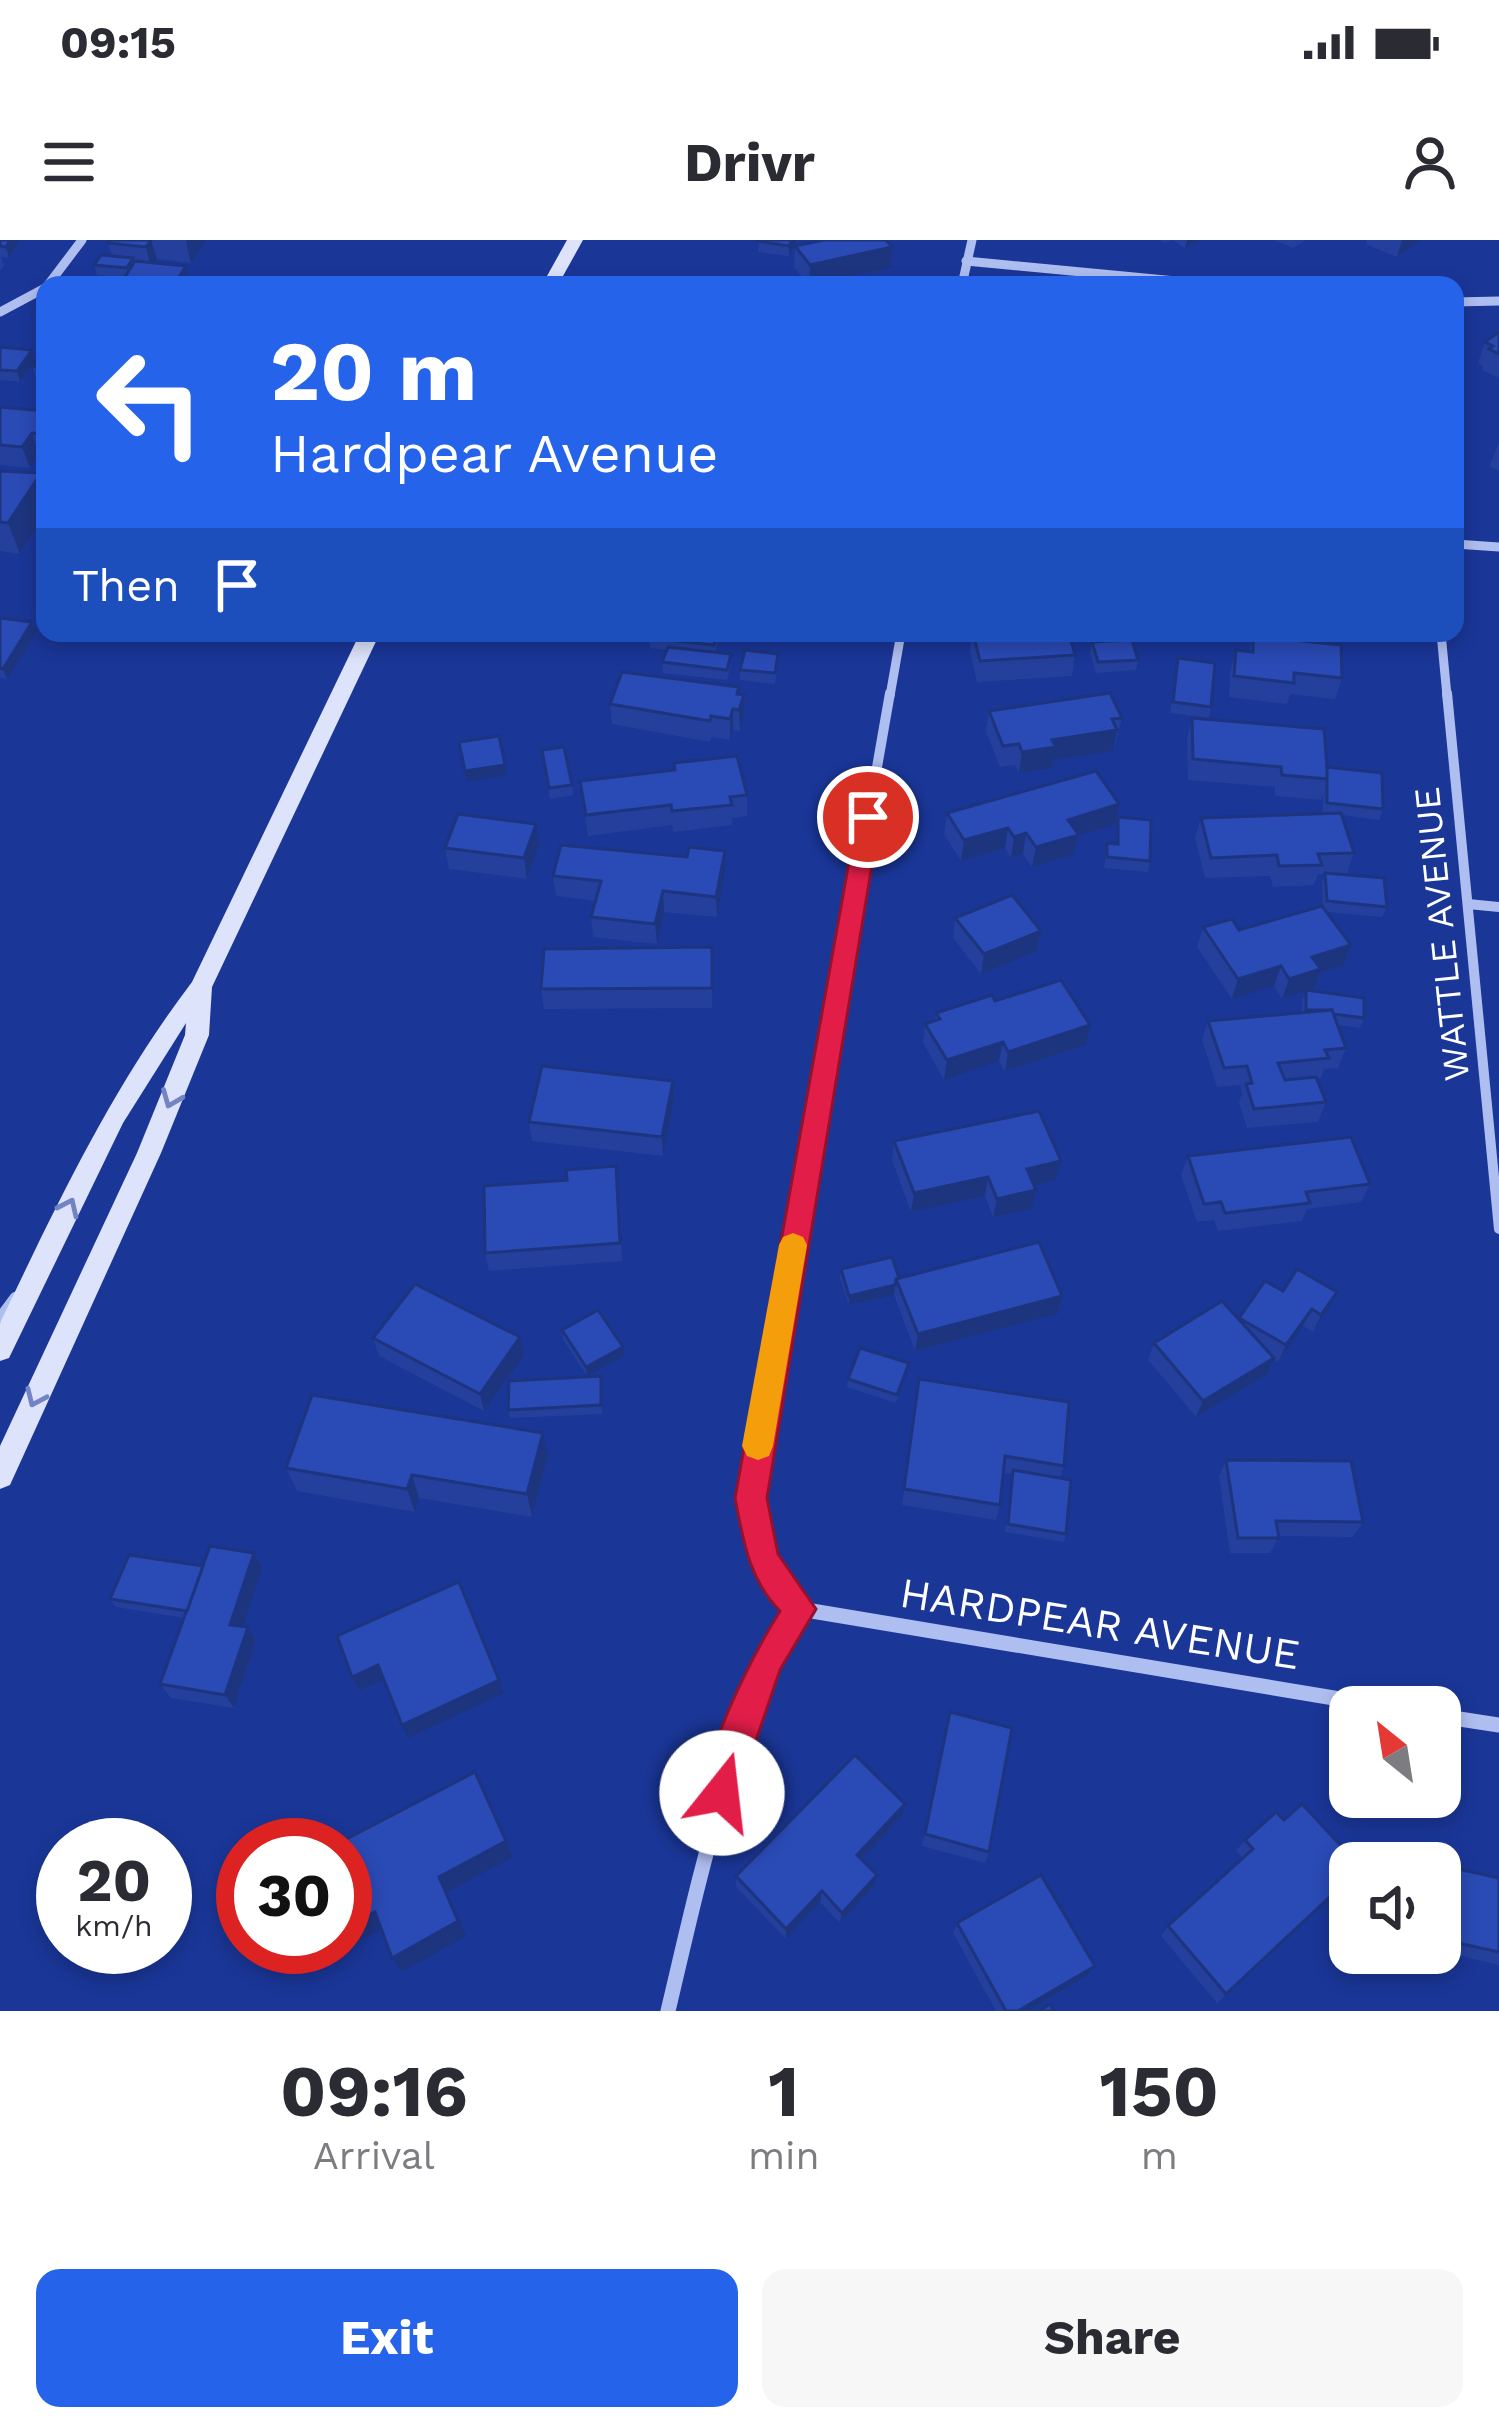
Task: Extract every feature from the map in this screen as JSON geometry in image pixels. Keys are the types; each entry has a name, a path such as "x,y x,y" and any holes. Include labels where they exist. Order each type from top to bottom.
{"main road":[{"path":"555,276 575,240"},
{"path":"0,1350 133,1081 201,987 366,642"},
{"path":"0,1476 149,1153 197,1035 201,987"}],"street":[{"path":"54,276 82,240"},
{"path":"964,276 972,240"},
{"path":"966,261 1124,276"},
{"path":"0,313 36,292"},
{"path":"1464,302 1499,302"},
{"path":"1464,545 1499,547"},
{"path":"668,2011 733,1750 767,1661 800,1609 779,1588 763,1558 751,1498 899,642"},
{"name":"WATTLE AVENUE","path":"1443,642 1499,1229"},
{"path":"1468,904 1499,907"},
{"name":"HARDPEAR AVENUE","path":"800,1609 1329,1697"},
{"path":"1461,1719 1499,1725"}],"lane":[{"path":"0,1317 40,1266"}],"building":[{"path":"151,240 146,247 108,243"},
{"path":"759,240 792,240 789,246"},
{"path":"824,240 886,240 892,247 810,265 795,246"},
{"path":"101,255 133,258 127,268 94,265"},
{"path":"135,261 186,266 180,276 126,276"},
{"path":"1499,332 1499,354 1485,342"},
{"path":"0,347 32,350 17,371 0,370"},
{"path":"0,407 36,410 36,433 22,447 0,445"},
{"path":"0,471 36,473 36,481 8,523 0,522"},
{"path":"0,618 32,622 3,669 0,668"},
{"path":"975,642 1071,642 1075,655 980,661"},
{"path":"1092,642 1133,642 1138,660 1098,662"},
{"path":"1253,642 1341,645 1342,678 1294,673 1294,683 1234,676 1236,650 1253,652"},
{"path":"668,647 731,654 727,670 662,662"},
{"path":"745,650 778,654 775,673 740,670"},
{"path":"1178,658 1215,663 1211,707 1173,702"},
{"path":"622,672 739,687 737,694 744,695 730,719 711,716 710,721 610,704"},
{"path":"1110,693 1122,718 1112,719 1117,730 1052,740 1056,747 1022,752 1019,744 1003,746 989,711"},
{"path":"1192,718 1324,729 1328,779 1282,775 1281,767 1193,759"},
{"path":"499,736 505,765 465,771 459,742"},
{"path":"564,747 572,785 549,788 542,750"},
{"path":"737,756 747,795 730,797 732,805 672,811 671,805 586,815 580,781 675,770 674,763"},
{"path":"1327,767 1382,773 1383,809 1327,803"},
{"path":"1096,771 1119,804 1068,820 1079,835 1036,847 1026,833 1014,837 1008,828 964,840 947,813"},
{"path":"1341,813 1354,853 1318,854 1322,865 1279,866 1277,855 1211,858 1201,818"},
{"path":"458,814 536,824 524,858 445,848"},
{"path":"1118,817 1151,820 1150,861 1107,857 1107,843 1118,844"},
{"path":"561,845 687,857 689,847 725,851 716,897 663,891 655,924 591,917 601,881 553,876"},
{"path":"1325,873 1384,878 1387,907 1327,901"},
{"path":"1012,895 1041,931 984,954 955,918"},
{"path":"1322,906 1351,945 1312,957 1321,969 1289,979 1281,966 1238,979 1203,927 1232,919 1239,930"},
{"path":"712,947 712,988 541,989 544,949"},
{"path":"1061,980 1090,1025 1008,1052 1003,1042 947,1060 925,1024 940,1019 936,1013"},
{"path":"1306,990 1364,998 1364,1018 1306,1010"},
{"path":"1332,1010 1346,1048 1325,1050 1329,1058 1278,1063 1285,1080 1316,1077 1326,1102 1254,1109 1246,1084 1252,1083 1247,1066 1224,1068 1208,1021"},
{"path":"542,1066 673,1081 662,1137 529,1122"},
{"path":"1039,1111 1061,1161 1027,1169 1036,1190 997,1199 988,1177 914,1193 894,1141"},
{"path":"1351,1137 1370,1184 1306,1192 1310,1203 1225,1213 1221,1202 1204,1204 1188,1156"},
{"path":"616,1166 620,1243 485,1253 484,1186 567,1180 566,1170"},
{"path":"1039,1242 1062,1296 918,1334 896,1279"},
{"path":"892,1257 899,1278 895,1285 849,1296 841,1269"},
{"path":"1297,1269 1337,1292 1321,1315 1312,1309 1286,1345 1239,1318 1265,1281 1283,1291"},
{"path":"415,1284 520,1337 480,1394 373,1338"},
{"path":"1222,1301 1274,1358 1203,1401 1154,1343"},
{"path":"598,1310 623,1347 586,1367 562,1330"},
{"path":"860,1348 909,1363 897,1395 848,1379"},
{"path":"601,1376 601,1405 508,1410 509,1381"},
{"path":"919,1379 1069,1402 1064,1466 1005,1456 1000,1505 904,1489"},
{"path":"312,1395 543,1433 527,1494 412,1475 407,1489 286,1468"},
{"path":"1226,1460 1351,1461 1363,1522 1276,1521 1279,1538 1238,1538"},
{"path":"1013,1470 1071,1480 1066,1534 1008,1524"},
{"path":"210,1546 254,1553 230,1625 248,1627 225,1695 160,1684"},
{"path":"129,1555 203,1566 187,1611 110,1599"},
{"path":"459,1582 499,1680 402,1725 378,1665 352,1677 337,1636"},
{"path":"950,1712 1012,1728 989,1852 925,1834"},
{"path":"855,1755 905,1804 857,1855 877,1875 842,1913 822,1891 786,1929 736,1876"},
{"path":"475,1772 506,1841 439,1877 458,1921 392,1958 372,1914 372,1826"},
{"path":"1302,1804 1337,1842 1329,1842 1329,1898 1226,1994 1168,1926 1253,1849 1245,1840 1276,1812 1284,1820"},
{"path":"1461,1870 1499,1878 1499,1952 1461,1944"},
{"path":"1041,1875 1095,1966 1018,2011 1006,2011 957,1923"}],"slow traffic":[{"path":"758,1446 793,1245"}],"route":[{"path":"722,1793 767,1661 800,1609 779,1588 763,1558 751,1498 868,817"}]}
